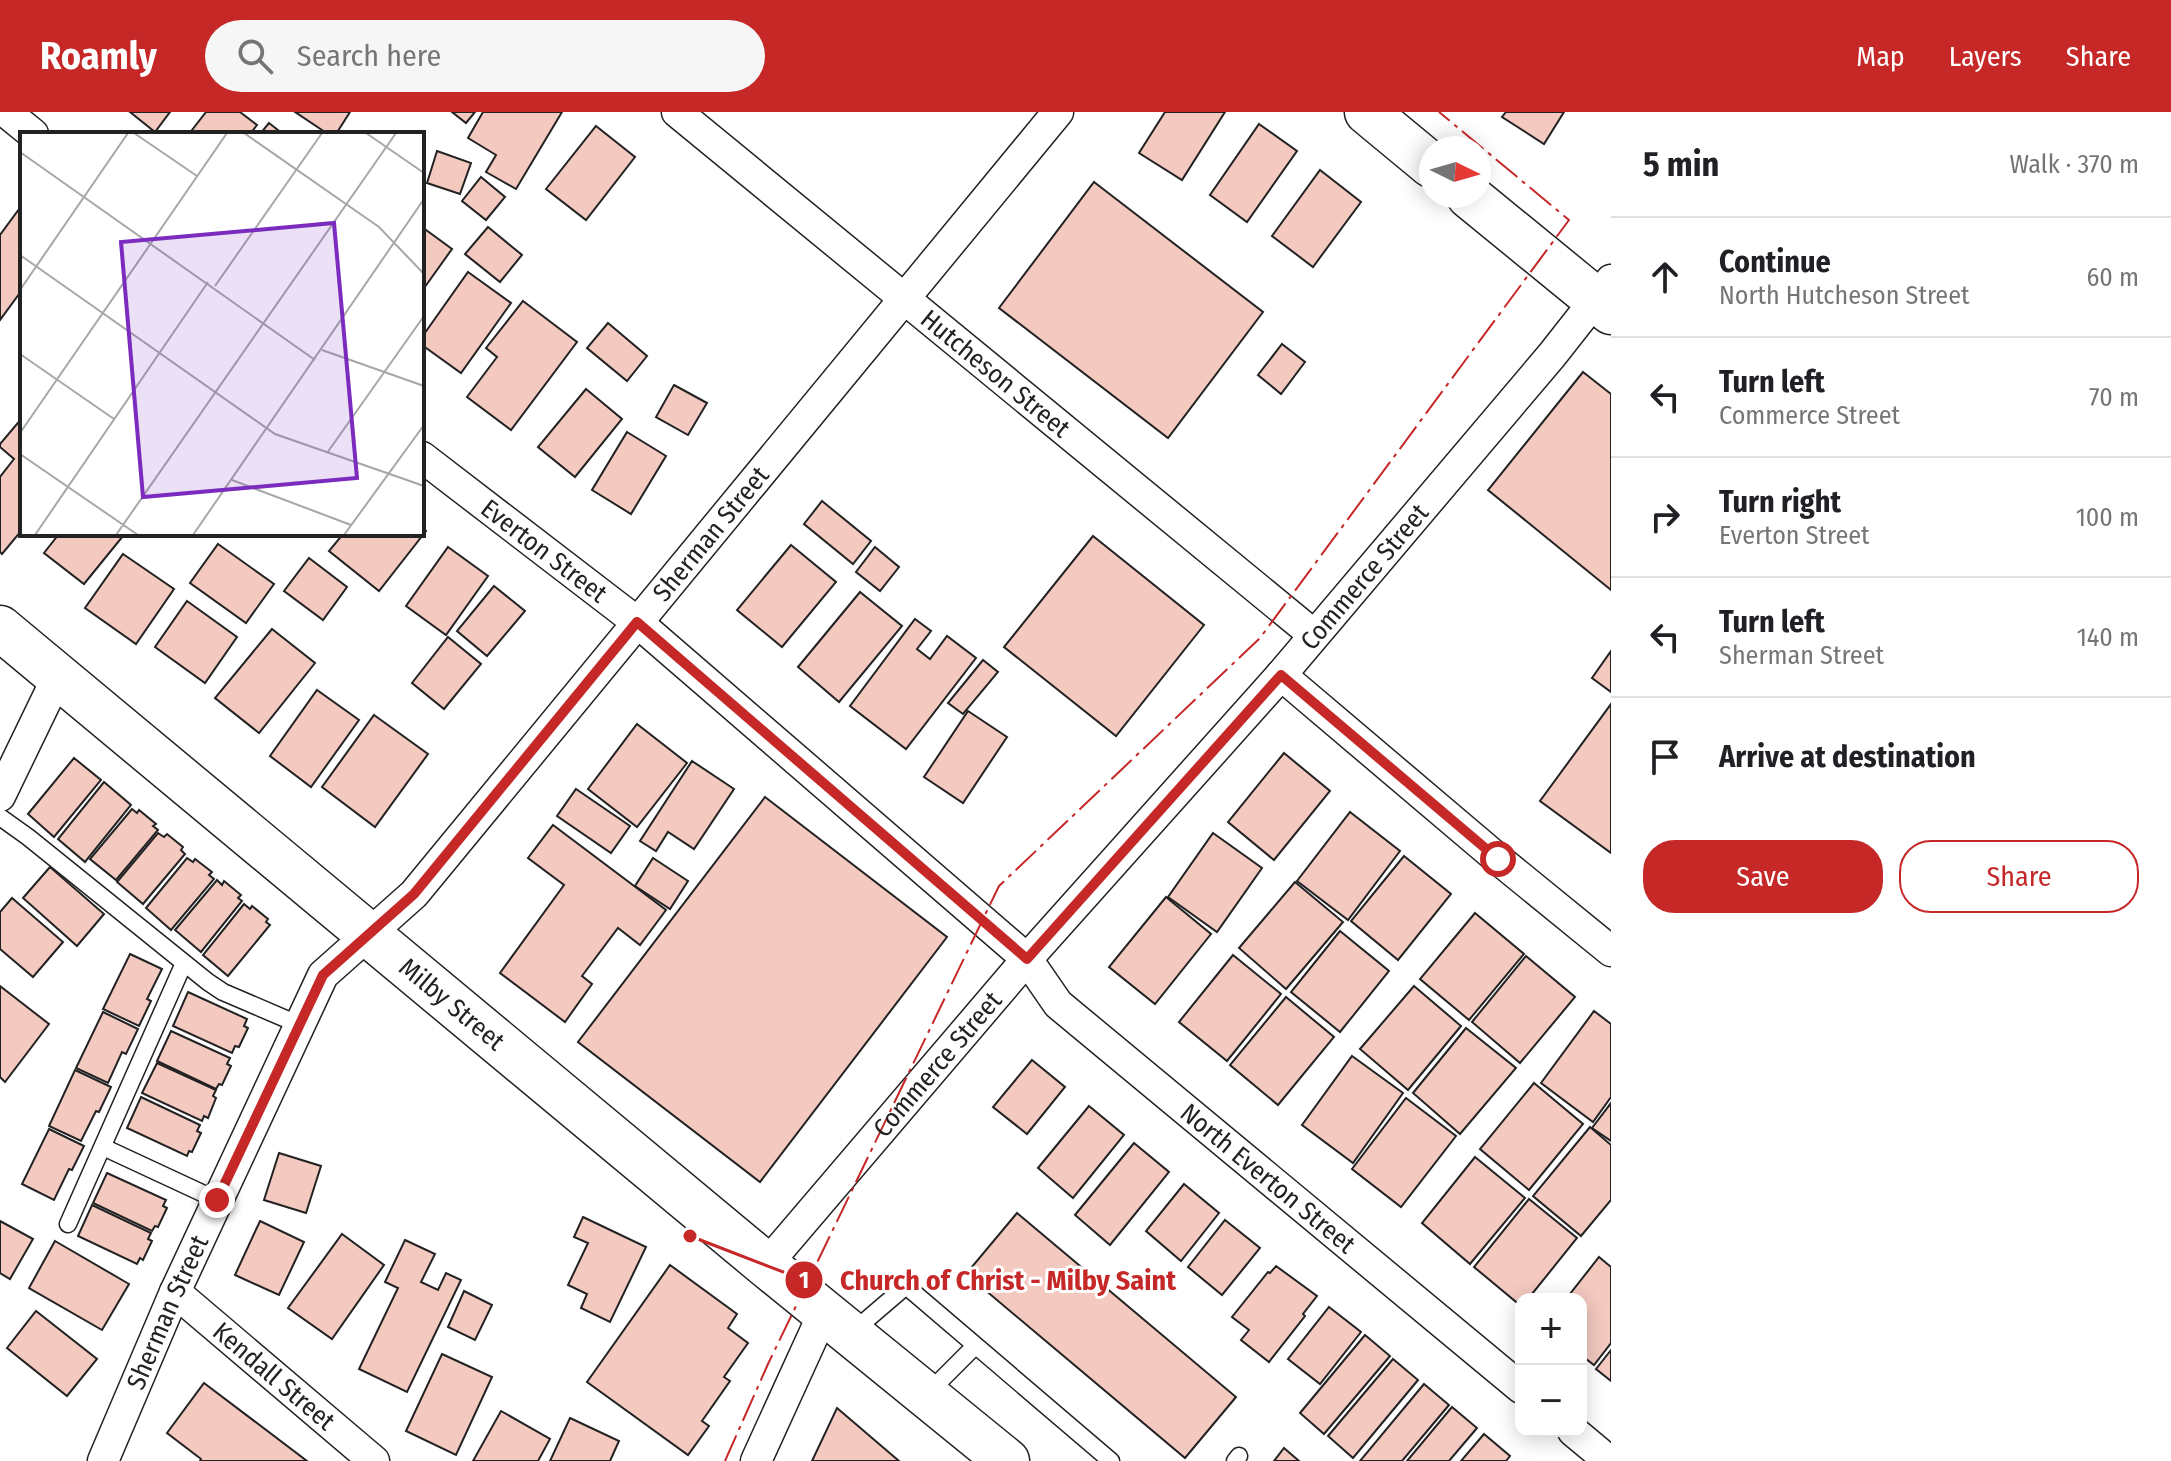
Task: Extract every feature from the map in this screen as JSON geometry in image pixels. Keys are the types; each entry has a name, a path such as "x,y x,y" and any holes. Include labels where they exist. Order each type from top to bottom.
{"street":[{"path":"6,112 31,132"},
{"name":"Hutcheson Street","path":"677,112 1314,635"},
{"name":"Sherman Street","path":"103,1461 175,1292 323,975 414,894 1058,112"},
{"path":"1367,112 1419,155"},
{"path":"1485,208 1606,297"},
{"name":"Commerce Street","path":"756,1461 808,1300 1027,959 1281,675 1552,355 1606,297"},
{"name":"Everton Street","path":"424,459 637,622 1027,959"},
{"name":"Milby Street","path":"2,635 58,676 808,1300 1007,1461"},
{"path":"1281,675 1611,951"},
{"path":"0,796 58,676"},
{"name":"North Everton Street","path":"1027,959 1058,1004 1515,1383"},
{"name":"Kendall Street","path":"175,1292 374,1461"},
{"path":"1580,1437 1609,1461"}],"lane":[{"path":"0,817 223,992 300,1025"},
{"path":"68,1224 184,963"},
{"path":"103,1147 217,1200"},
{"path":"808,1300 906,1286 1111,1461"},
{"path":"926,1395 975,1346"}],"building":[{"path":"130,112 170,112 155,132"},
{"path":"206,112 240,112 257,125 252,132 191,132"},
{"path":"295,112 350,112 337,132 325,132"},
{"path":"452,112 475,112 466,123"},
{"path":"483,112 562,112 516,189 486,172 496,155 468,138"},
{"path":"1165,112 1225,112 1182,180 1139,153"},
{"path":"1506,112 1564,112 1544,144 1502,117"},
{"path":"269,123 280,132 262,132"},
{"path":"1259,124 1297,151 1247,222 1210,195"},
{"path":"596,126 635,157 586,220 546,189"},
{"path":"437,151 471,163 460,194 427,183"},
{"path":"1320,170 1361,202 1313,267 1272,236"},
{"path":"481,177 505,197 486,220 462,201"},
{"path":"1094,182 1263,312 1168,438 999,308"},
{"path":"20,208 20,293 0,320 0,235"},
{"path":"488,227 522,255 500,282 465,254"},
{"path":"424,228 452,249 424,288"},
{"path":"468,272 511,303 461,373 424,346 424,334"},
{"path":"523,301 577,342 511,430 467,397 497,357 486,348"},
{"path":"608,323 647,356 627,381 587,348"},
{"path":"1282,344 1305,362 1281,394 1258,375"},
{"path":"1583,372 1611,394 1611,590 1488,490"},
{"path":"674,385 707,403 688,435 656,417"},
{"path":"586,389 622,419 575,477 538,447"},
{"path":"20,420 20,532 2,554 0,477 14,459 0,444"},
{"path":"627,432 666,456 631,514 592,490"},
{"path":"822,501 871,541 853,564 804,524"},
{"path":"57,536 123,536 84,584 44,553"},
{"path":"341,536 422,536 379,591 329,551"},
{"path":"1093,536 1204,625 1116,736 1004,647"},
{"path":"218,544 274,584 246,623 190,583"},
{"path":"791,545 836,582 782,647 737,610"},
{"path":"448,547 488,576 446,635 406,606"},
{"path":"875,547 899,567 880,591 856,572"},
{"path":"123,554 174,589 136,644 85,608"},
{"path":"309,558 347,587 323,620 284,591"},
{"path":"494,586 525,611 487,656 457,631"},
{"path":"860,592 902,626 839,702 798,667"},
{"path":"187,601 237,637 205,683 155,647"},
{"path":"915,619 931,631 917,649 930,659 947,636 976,658 906,749 850,706"},
{"path":"272,629 315,663 259,733 215,698"},
{"path":"448,637 481,664 444,709 412,683"},
{"path":"1611,651 1611,692 1592,678"},
{"path":"983,660 998,672 963,714 948,703"},
{"path":"317,690 359,720 311,787 270,756"},
{"path":"1611,704 1611,853 1540,801"},
{"path":"968,711 1007,737 963,803 924,777"},
{"path":"374,715 428,754 375,827 322,787"},
{"path":"637,724 687,763 637,827 588,789"},
{"path":"1284,753 1330,791 1274,860 1228,822"},
{"path":"74,758 101,780 54,837 28,814"},
{"path":"692,761 734,789 694,849 668,832 656,851 640,841"},
{"path":"104,782 131,805 85,862 58,839"},
{"path":"576,789 630,826 611,853 557,816"},
{"path":"765,797 947,937 760,1182 578,1042"},
{"path":"132,809 137,813 139,810 156,824 153,826 158,830 116,880 90,859"},
{"path":"1350,812 1400,851 1348,920 1297,881"},
{"path":"553,825 666,910 640,945 618,928 582,976 592,984 565,1022 500,973 564,885 528,858"},
{"path":"158,833 164,837 167,834 183,847 181,850 185,854 143,904 117,882"},
{"path":"1213,833 1262,868 1217,932 1168,897"},
{"path":"1404,856 1451,894 1398,960 1351,921"},
{"path":"187,858 193,862 195,859 212,872 209,875 214,879 171,930 146,908"},
{"path":"653,858 688,881 670,909 635,886"},
{"path":"50,867 104,914 77,946 23,898"},
{"path":"217,880 222,885 224,881 241,895 238,898 242,901 201,952 175,930"},
{"path":"1295,882 1343,922 1286,989 1239,948"},
{"path":"1166,897 1211,934 1155,1004 1109,967"},
{"path":"12,898 63,942 33,977 0,949 0,912"},
{"path":"244,904 250,909 252,906 268,919 266,922 270,925 228,976 203,955"},
{"path":"1475,913 1524,954 1469,1020 1420,979"},
{"path":"1340,931 1389,971 1340,1032 1291,992"},
{"path":"130,954 162,969 147,999 151,1001 139,1026 103,1009"},
{"path":"1233,955 1281,994 1227,1061 1179,1022"},
{"path":"1526,956 1575,997 1520,1063 1472,1022"},
{"path":"0,986 49,1024 5,1082 0,1077"},
{"path":"1414,986 1461,1026 1408,1090 1360,1049"},
{"path":"188,992 247,1019 244,1026 248,1028 239,1047 235,1046 232,1053 173,1026"},
{"path":"1286,997 1334,1037 1278,1105 1230,1065"},
{"path":"1594,1011 1611,1024 1611,1097 1593,1122 1541,1083"},
{"path":"103,1012 138,1029 126,1054 122,1052 108,1083 76,1068"},
{"path":"1466,1028 1516,1068 1460,1134 1413,1093"},
{"path":"171,1031 230,1058 227,1064 231,1066 222,1085 219,1084 216,1089 157,1061"},
{"path":"1352,1056 1403,1093 1353,1163 1302,1125"},
{"path":"1032,1060 1065,1087 1027,1134 993,1107"},
{"path":"157,1063 216,1090 208,1118 204,1116 202,1121 142,1093"},
{"path":"75,1070 111,1087 81,1141 49,1126"},
{"path":"1534,1083 1583,1124 1529,1190 1480,1149"},
{"path":"141,1097 200,1125 197,1131 201,1133 192,1152 189,1151 187,1156 127,1128"},
{"path":"1406,1098 1456,1136 1401,1207 1352,1169"},
{"path":"1611,1103 1611,1141 1592,1128"},
{"path":"1089,1106 1124,1135 1073,1198 1038,1168"},
{"path":"1590,1127 1611,1145 1611,1200 1581,1236 1533,1196"},
{"path":"49,1129 84,1146 54,1200 22,1184"},
{"path":"1134,1143 1169,1172 1110,1245 1075,1215"},
{"path":"279,1153 321,1166 306,1213 264,1200"},
{"path":"1475,1157 1525,1198 1470,1264 1422,1223"},
{"path":"107,1173 166,1200 163,1206 167,1208 158,1227 155,1226 152,1231 93,1203"},
{"path":"1184,1184 1219,1213 1181,1261 1146,1231"},
{"path":"1529,1199 1577,1238 1533,1293 1515,1293 1515,1301 1474,1267"},
{"path":"92,1205 151,1233 148,1239 152,1241 143,1260 140,1258 137,1264 78,1236"},
{"path":"1017,1213 1236,1397 1185,1458 966,1274"},
{"path":"583,1217 646,1247 610,1322 581,1308 587,1294 568,1285 588,1243 574,1237"},
{"path":"1225,1220 1260,1248 1222,1295 1188,1267"},
{"path":"0,1221 33,1239 10,1279 0,1273"},
{"path":"260,1221 304,1242 279,1295 235,1275"},
{"path":"342,1234 384,1265 332,1339 288,1308"},
{"path":"405,1240 435,1254 421,1282 438,1290 446,1273 461,1280 407,1392 359,1369 398,1288 385,1282"},
{"path":"55,1241 129,1284 102,1330 29,1288"},
{"path":"1599,1257 1611,1267 1611,1343 1594,1365 1587,1360 1587,1293 1571,1293"},
{"path":"670,1265 737,1314 728,1328 748,1343 724,1377 730,1381 702,1421 709,1426 688,1455 587,1382"},
{"path":"1276,1266 1317,1296 1269,1362 1241,1340 1249,1330 1232,1317"},
{"path":"464,1291 492,1305 475,1340 448,1327"},
{"path":"1329,1307 1361,1332 1320,1384 1288,1359"},
{"path":"36,1311 97,1359 67,1396 7,1348"},
{"path":"1365,1335 1390,1356 1324,1434 1300,1413"},
{"path":"1611,1350 1611,1381 1596,1369"},
{"path":"442,1354 492,1377 456,1455 406,1431"},
{"path":"1393,1359 1418,1380 1353,1458 1328,1436"},
{"path":"204,1383 307,1461 200,1461 167,1433"},
{"path":"1424,1384 1449,1405 1402,1461 1360,1461"},
{"path":"1452,1407 1477,1428 1449,1461 1407,1461"},
{"path":"837,1408 899,1461 812,1461"},
{"path":"501,1411 550,1439 538,1461 473,1461"},
{"path":"570,1418 619,1441 610,1461 550,1461"},
{"path":"1484,1434 1510,1456 1506,1461 1461,1461"},
{"path":"1284,1448 1299,1461 1274,1461"}],"power":[{"path":"725,1461 768,1364 999,886 1260,638 1569,220 1439,112"}],"place":[{"name":"Church of Christ - Milby Saint","path":"690,1236"}],"route":[{"path":"217,1200 323,975 414,894 637,622 1027,959 1281,675 1498,859"}]}
